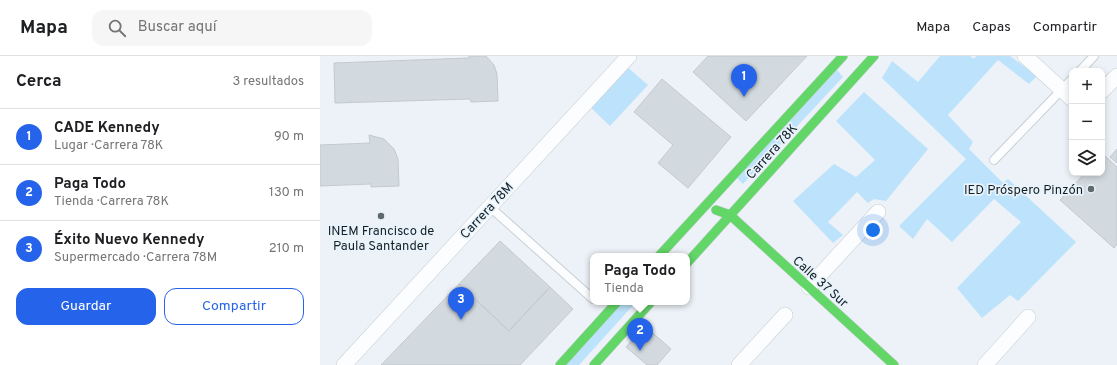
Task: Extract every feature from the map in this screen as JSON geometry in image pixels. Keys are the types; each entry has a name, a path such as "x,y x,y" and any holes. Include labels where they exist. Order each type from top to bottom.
{"main road":[{"name":"Carrera 78K","path":"662,253 843,56"},
{"name":"Carrera 78K","path":"690,260 868,58"},
{"path":"698,214 714,210 730,215"},
{"name":"Calle 37 Sur","path":"730,215 894,365"},
{"path":"560,365 614,305"},
{"path":"594,365 648,305"}],"street":[{"name":"Carrera 78M","path":"344,365 628,56"},
{"path":"1025,56 1069,90"},
{"path":"1105,88 1117,76"},
{"path":"809,287 878,212"},
{"path":"740,365 785,316"},
{"path":"985,365 1028,317"}],"lane":[{"path":"1083,68 1094,56"},
{"path":"994,160 1069,90"},
{"path":"490,207 590,296"},
{"path":"600,305 608,312"}],"shaded area":[{"path":"940,56 970,56 974,59 976,56 1010,56 1037,76 1029,84 998,60 948,115 973,142 969,149 1003,183 1008,179 1076,242 1018,301 1010,295 982,318 957,288 1021,222 994,199 952,242 927,219 913,239 899,226 966,159 882,78 892,61 918,82"},
{"path":"626,66 648,85 610,126 589,106"},
{"path":"837,70 843,77 743,184 737,178"},
{"path":"864,92 928,149 886,201 874,199 868,203 857,192 828,222 843,235 833,243 793,201 834,164 856,177 875,160 836,121"},
{"path":"620,305 633,305 579,365 565,365"}],"building":[{"path":"469,56 486,56 494,65 497,74 498,101 471,102 470,99 335,103 334,63 469,58"},
{"path":"708,56 807,56 746,121 693,72"},
{"path":"662,79 731,137 688,188 658,163 673,145 634,112"},
{"path":"369,135 384,139 394,149 398,159 399,186 371,187 371,184 320,186 320,145 370,143"},
{"path":"1117,149 1117,163 1110,157"},
{"path":"1105,156 1117,167 1117,244 1114,248 1060,200 1082,176 1105,176"},
{"path":"500,241 550,287 509,331 459,284"},
{"path":"459,284 509,331 550,287 573,309 520,365 381,365"},
{"path":"645,326 671,349 657,365 647,365 626,347"}],"traffic: fast":[{"path":"662,253 843,56"},
{"path":"690,260 874,56"},
{"path":"716,210 730,215 894,365"},
{"path":"560,365 614,305"},
{"path":"594,365 648,305"}],"place":[{"name":"CADE Kennedy","path":"744,97"},
{"name":"IED Próspero Pinzón","path":"1091,189"},
{"name":"INEM Francisco de Paula Santander","path":"381,216"},
{"name":"Éxito Nuevo Kennedy","path":"461,320"},
{"name":"Paga Todo","path":"640,351"}]}
